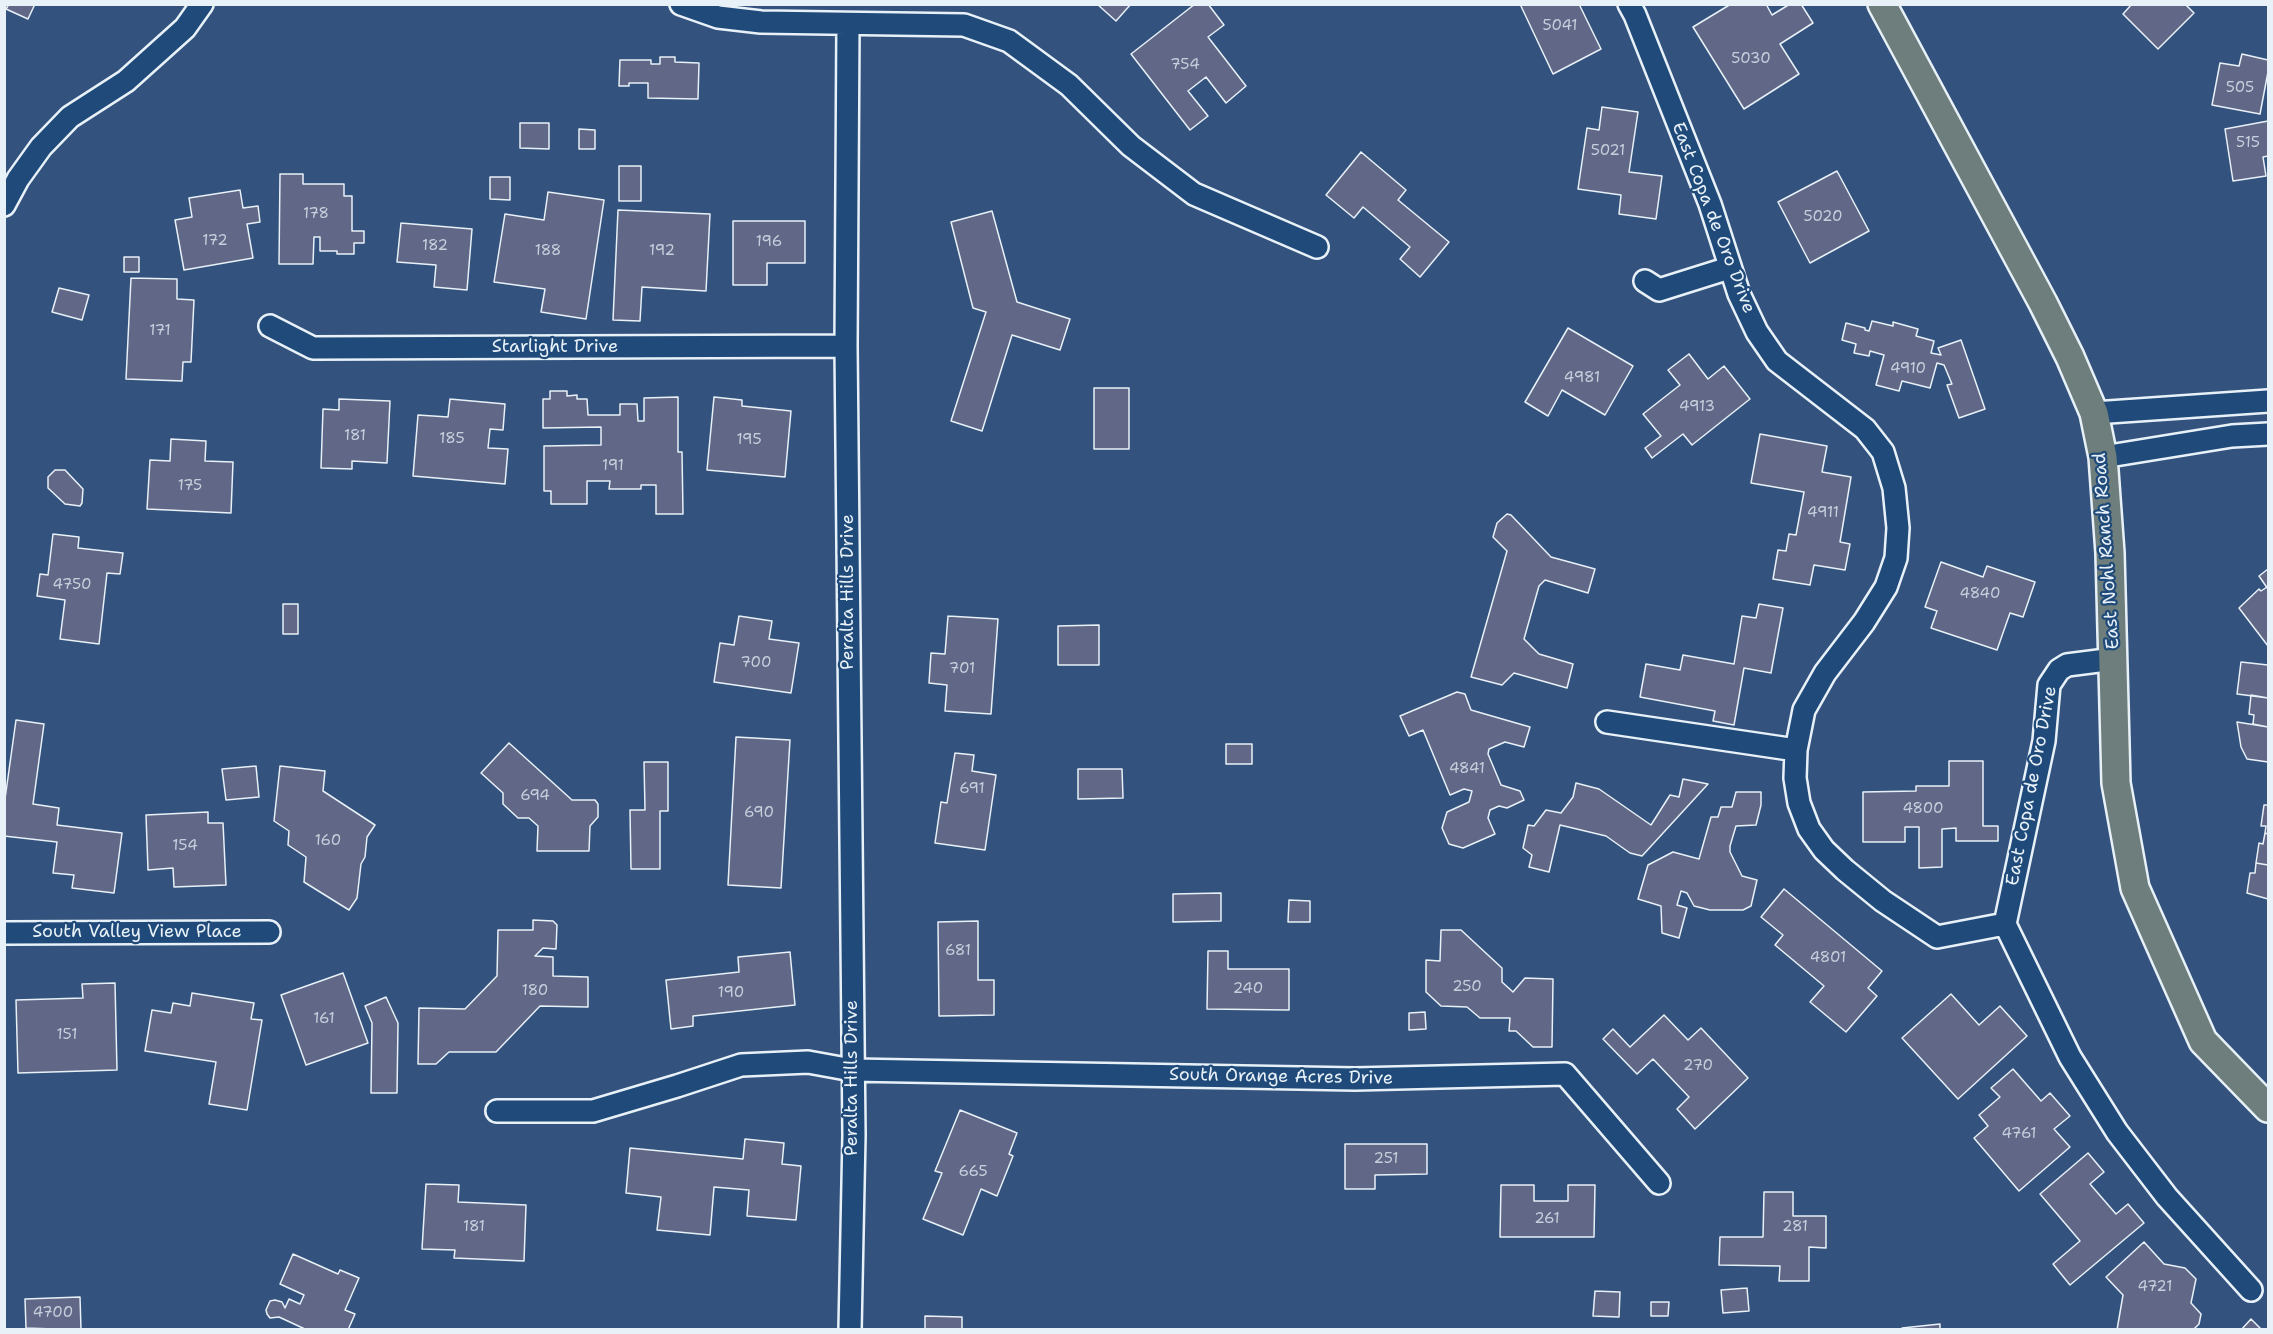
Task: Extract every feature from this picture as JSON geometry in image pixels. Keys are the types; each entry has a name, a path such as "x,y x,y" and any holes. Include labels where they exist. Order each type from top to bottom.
{"main road":[{"name":"East Nohl Ranch Road","path":"1882,4 2043,303 2094,413 2103,457 2110,553 2116,783 2135,888 2203,1041 2268,1108"}],"street":[{"path":"4,204 11,182 70,117 126,81 185,28 202,4"},
{"path":"681,4 718,17 761,22 964,25 1009,42 1069,84 1131,146 1194,195 1317,247"},
{"name":"East Copa de Oro Drive","path":"1629,4 1710,204 1739,294 1757,332 1777,361 1865,429 1883,452 1894,488 1898,528 1896,558 1886,587 1864,622 1812,694 1804,710 1796,750 1795,778 1799,803 1806,820 1824,850 1883,901 1937,937 2005,924 2044,741 2049,685 2054,676 2067,665 2114,659"},
{"name":"Peralta Hills Drive","path":"848,24 846,346 854,1135 850,1329"},
{"path":"1645,280 1659,290 1729,268"},
{"name":"Starlight Drive","path":"270,326 313,348 846,346"},
{"path":"2094,413 2268,401"},
{"path":"2103,457 2232,436 2268,434"},
{"path":"1607,722 1796,750"},
{"path":"2005,924 2070,1057 2117,1132 2167,1197 2251,1290"},
{"name":"South Valley View Place","path":"4,933 269,932"},
{"path":"497,1111 593,1111 741,1065 808,1062 852,1070"},
{"name":"South Orange Acres Drive","path":"852,1070 1356,1079 1565,1074 1659,1183"}],"building":[{"path":"9,4 35,4 28,19 6,9"},
{"path":"1097,4 1131,4 1116,21"},
{"path":"1195,4 1208,4 1224,25 1208,37 1246,86 1226,103 1206,77 1188,91 1208,116 1190,130 1131,54"},
{"path":"1520,4 1579,4 1601,49 1553,74"},
{"path":"1731,4 1766,4 1772,15 1790,4 1801,4 1813,23 1780,44 1799,74 1744,109 1693,27"},
{"path":"2132,4 2185,4 2194,13 2158,49 2123,14"},
{"path":"2242,54 2268,60 2260,114 2212,105 2220,63 2239,66"},
{"path":"660,57 675,57 675,62 699,63 698,99 648,98 648,83 629,83 629,86 619,86 620,60 651,60 651,64 660,64"},
{"path":"1602,107 1638,112 1629,172 1662,176 1656,219 1619,214 1621,195 1578,189 1587,128 1599,130"},
{"path":"2268,121 2268,156 2263,157 2266,176 2233,181 2225,129"},
{"path":"520,123 549,123 549,149 520,148"},
{"path":"579,129 595,130 595,149 579,149"},
{"path":"1361,152 1406,190 1398,200 1449,242 1420,277 1400,259 1410,247 1363,207 1354,218 1326,195"},
{"path":"619,166 641,166 641,201 619,201"},
{"path":"1837,171 1869,231 1810,263 1778,202"},
{"path":"280,174 303,174 303,184 344,184 344,196 352,196 352,231 364,231 364,243 354,243 354,254 320,251 320,237 314,237 313,264 279,264"},
{"path":"490,177 510,177 510,200 490,199"},
{"path":"240,190 243,208 258,206 260,222 247,224 253,258 184,270 175,220 192,217 189,198"},
{"path":"548,192 604,200 586,319 541,312 545,289 494,282 505,214 544,220"},
{"path":"618,210 710,214 706,291 642,287 640,321 613,320"},
{"path":"992,211 1017,302 1070,319 1060,350 1012,335 982,431 951,421 986,312 973,308 951,222"},
{"path":"733,221 805,221 805,263 767,263 767,285 733,285"},
{"path":"401,223 472,229 467,290 434,287 436,265 397,262"},
{"path":"124,257 139,257 139,272 124,272"},
{"path":"131,278 177,279 177,299 194,300 191,362 183,362 182,381 126,379"},
{"path":"59,288 89,295 82,320 52,312"},
{"path":"1872,321 1893,326 1893,322 1918,329 1916,336 1934,341 1931,353 1941,355 1938,348 1961,340 1985,409 1959,418 1947,385 1952,384 1944,365 1937,363 1930,388 1902,381 1899,391 1876,385 1884,355 1870,351 1869,356 1854,353 1856,344 1842,340 1846,323 1869,331"},
{"path":"1568,328 1633,366 1605,415 1562,390 1548,416 1525,402"},
{"path":"1689,354 1708,379 1724,366 1750,399 1692,445 1683,434 1652,458 1645,448 1661,436 1643,414 1680,385 1668,370"},
{"path":"1094,388 1129,388 1129,449 1094,449"},
{"path":"550,391 567,391 567,396 577,395 577,399 587,399 588,415 620,415 620,404 637,404 638,421 644,421 644,398 678,397 678,452 682,452 683,514 656,514 656,485 641,485 641,489 609,489 610,481 587,481 587,504 551,504 551,491 544,491 544,446 601,445 601,427 543,428 543,399 550,399"},
{"path":"714,397 742,400 742,406 791,411 785,477 707,470"},
{"path":"339,399 390,401 387,463 352,461 352,469 321,468 323,409 339,410"},
{"path":"450,399 505,404 503,430 490,429 488,448 508,449 505,484 413,476 418,415 448,417"},
{"path":"1760,434 1827,446 1822,472 1851,477 1840,542 1850,544 1845,570 1814,565 1810,585 1773,579 1778,550 1786,551 1789,534 1796,535 1804,492 1751,483"},
{"path":"171,439 206,441 205,461 233,462 231,513 147,509 150,460 170,461"},
{"path":"55,470 65,470 83,489 80,506 65,504 48,488 48,477"},
{"path":"1507,514 1511,515 1551,557 1595,569 1588,593 1545,580 1539,586 1524,639 1539,654 1573,664 1567,688 1514,673 1502,685 1471,677 1507,551 1493,537 1497,523"},
{"path":"53,534 79,537 78,548 123,553 120,574 107,573 99,644 60,639 65,600 37,596 40,574 48,575"},
{"path":"1941,562 1983,577 1987,566 2035,582 2023,617 2010,613 1997,650 1931,628 1937,611 1925,607"},
{"path":"2268,569 2268,589 2259,576"},
{"path":"2267,587 2268,646 2239,608 2259,589 2261,591"},
{"path":"283,604 298,604 298,634 283,634"},
{"path":"1759,604 1783,608 1771,673 1744,668 1734,725 1713,721 1715,711 1640,697 1646,664 1680,670 1683,655 1734,664 1742,616 1756,618"},
{"path":"739,616 772,621 769,639 799,643 791,693 714,682 720,643 734,645"},
{"path":"948,616 998,619 991,714 945,711 947,685 929,683 931,653 945,654"},
{"path":"1099,625 1099,665 1058,665 1058,626"},
{"path":"2241,662 2268,665 2268,698 2237,694"},
{"path":"1457,692 1465,694 1471,710 1530,727 1524,747 1505,742 1489,749 1488,754 1501,785 1520,791 1524,800 1507,808 1499,806 1490,810 1488,818 1495,834 1463,848 1449,844 1442,828 1447,812 1469,802 1472,791 1464,789 1450,795 1423,730 1409,736 1400,716"},
{"path":"2251,695 2268,698 2268,727 2253,724 2254,715 2249,714"},
{"path":"16,720 44,724 33,804 59,808 57,825 122,833 114,893 72,888 74,875 53,873 57,842 4,836 4,806"},
{"path":"2237,722 2268,727 2268,762 2247,759 2241,747"},
{"path":"736,737 790,740 781,888 728,885"},
{"path":"509,743 572,800 595,800 598,804 598,817 590,826 589,851 537,851 538,826 529,818 518,818 503,804 503,793 481,773"},
{"path":"1226,744 1252,744 1252,764 1226,764"},
{"path":"955,753 974,755 972,771 996,775 985,850 935,843 941,802 947,803"},
{"path":"1949,761 1983,761 1983,826 1998,826 1998,841 1956,841 1956,828 1942,829 1942,867 1919,868 1919,827 1905,827 1905,842 1863,842 1863,792 1916,791 1916,786 1949,786"},
{"path":"644,762 668,762 668,811 660,811 660,869 631,869 630,810 645,810"},
{"path":"256,766 259,797 226,800 222,769"},
{"path":"280,766 325,771 323,791 375,825 367,837 357,898 349,910 304,882 306,857 288,845 289,831 274,821"},
{"path":"1078,769 1122,769 1123,798 1078,799"},
{"path":"1683,779 1708,784 1642,856 1630,853 1606,836 1560,825 1549,872 1529,867 1532,855 1523,848 1528,825 1534,826 1546,810 1561,813 1573,797 1576,783 1599,789 1651,825 1670,795 1679,797"},
{"path":"1736,792 1761,792 1761,805 1756,825 1736,826 1730,846 1730,852 1742,876 1757,880 1751,906 1743,910 1710,910 1694,906 1687,893 1681,891 1677,905 1687,908 1679,938 1662,933 1661,906 1638,899 1648,865 1673,852 1699,859 1711,817 1718,817 1721,807 1732,807"},
{"path":"2264,805 2268,805 2268,834 2265,833 2266,826 2261,826"},
{"path":"208,812 208,823 223,823 226,885 174,887 173,868 148,870 146,815"},
{"path":"2265,833 2268,834 2268,865 2256,863 2259,843 2263,844"},
{"path":"2256,863 2268,865 2268,899 2247,893 2250,873 2255,873"},
{"path":"1784,889 1882,971 1868,988 1877,996 1846,1032 1810,1002 1824,986 1775,945 1783,935 1761,917"},
{"path":"1221,893 1221,921 1173,922 1173,894"},
{"path":"1289,900 1310,901 1310,922 1288,922"},
{"path":"533,920 553,921 557,925 556,949 543,948 535,956 553,957 553,976 588,977 588,1007 540,1006 496,1052 449,1052 436,1064 418,1064 419,1008 465,1009 497,976 498,930 533,930"},
{"path":"978,921 978,980 994,980 994,1015 939,1016 938,922"},
{"path":"1441,930 1461,930 1502,968 1502,982 1513,992 1525,978 1553,979 1552,1047 1533,1047 1516,1031 1509,1031 1510,1018 1480,1018 1467,1007 1441,1006 1426,992 1426,960 1440,961"},
{"path":"1208,951 1228,951 1228,969 1289,969 1289,1010 1207,1009"},
{"path":"790,952 795,1005 693,1016 693,1026 671,1029 666,980 739,972 738,957"},
{"path":"343,973 368,1043 306,1065 281,995"},
{"path":"115,983 117,1070 18,1073 16,1000 83,998 82,984"},
{"path":"192,993 254,1003 251,1019 262,1020 247,1110 209,1104 216,1062 145,1051 152,1010 171,1013 173,1003 190,1006"},
{"path":"1951,994 1979,1025 2000,1006 2027,1036 1958,1099 1902,1038"},
{"path":"386,997 398,1023 397,1093 371,1093 372,1023 365,1006"},
{"path":"1425,1012 1426,1029 1409,1030 1409,1013"},
{"path":"1664,1015 1688,1040 1701,1028 1748,1078 1695,1129 1677,1109 1689,1097 1653,1059 1637,1074 1603,1039 1613,1029 1630,1047"},
{"path":"2013,1069 2041,1101 2050,1093 2070,1116 2054,1129 2070,1147 2019,1191 1974,1138 1988,1126 1979,1115 2000,1097 1991,1088"},
{"path":"960,1110 1017,1133 1009,1154 1013,1156 997,1196 981,1189 963,1235 923,1219 942,1173 935,1171"},
{"path":"745,1139 784,1143 782,1164 801,1166 796,1220 747,1216 749,1190 714,1187 710,1235 657,1230 661,1197 626,1193 630,1148 743,1159"},
{"path":"1345,1144 1427,1144 1427,1174 1375,1175 1375,1189 1345,1189"},
{"path":"2088,1153 2104,1172 2090,1184 2116,1214 2128,1204 2144,1223 2070,1285 2053,1264 2080,1241 2040,1194"},
{"path":"426,1184 459,1185 458,1202 526,1205 524,1261 454,1258 455,1250 422,1249"},
{"path":"1501,1185 1534,1185 1534,1201 1568,1201 1568,1185 1595,1185 1594,1237 1500,1237"},
{"path":"1764,1192 1793,1192 1793,1216 1826,1216 1826,1248 1809,1247 1809,1281 1779,1281 1780,1266 1719,1265 1720,1237 1763,1237"},
{"path":"2144,1242 2164,1264 2185,1268 2196,1279 2191,1303 2201,1314 2199,1324 2193,1330 2117,1330 2123,1295 2106,1277"},
{"path":"293,1254 338,1274 340,1270 359,1278 345,1310 355,1314 348,1330 307,1330 279,1317 270,1318 267,1314 266,1310 270,1301 282,1302 285,1308 289,1299 300,1304 304,1295 280,1284"},
{"path":"1747,1288 1749,1311 1723,1313 1721,1290"},
{"path":"1595,1291 1620,1292 1619,1317 1593,1316"},
{"path":"80,1297 81,1330 26,1328 25,1299"},
{"path":"1651,1302 1669,1302 1668,1316 1651,1316"},
{"path":"925,1316 962,1317 962,1330 925,1330"},
{"path":"2251,1319 2262,1330 2241,1330"},
{"path":"1940,1324 1940,1330 1902,1330 1902,1328"}]}
